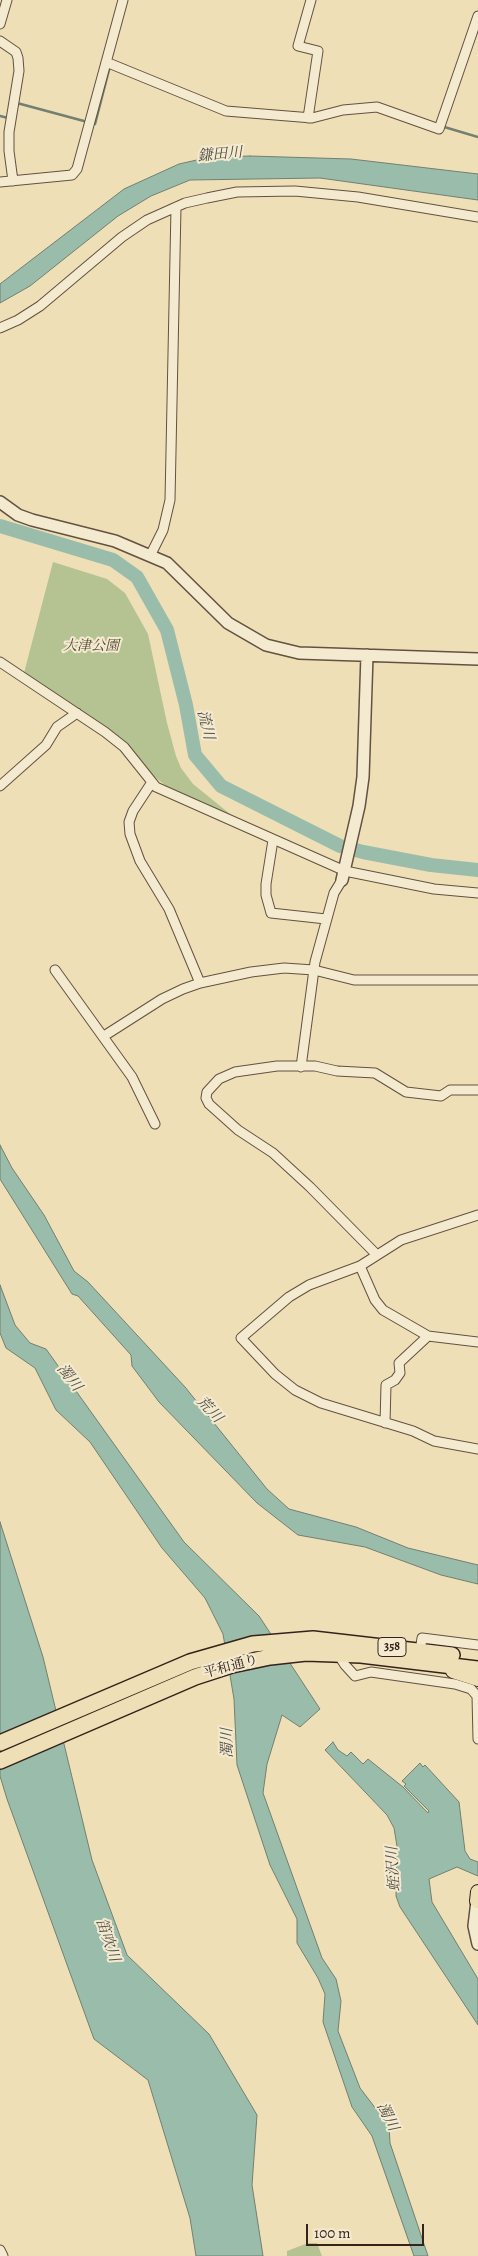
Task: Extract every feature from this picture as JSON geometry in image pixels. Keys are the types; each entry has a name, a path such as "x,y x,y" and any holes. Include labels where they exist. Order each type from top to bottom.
{"highway":[{"name":"平和通り","path":"0,1743 212,1654 267,1642 306,1639 478,1659"},
{"name":"平和通り","path":"0,1761 156,1693 232,1665 279,1656 322,1653 386,1657 478,1669"}],"main road":[{"path":"386,1657 456,1672 478,1679"}],"street":[{"path":"0,24 7,0"},
{"path":"0,182 72,176 77,169 109,63 123,0"},
{"path":"308,115 318,51 298,46 311,0"},
{"path":"109,63 226,111 308,115 377,107 440,125 478,16"},
{"path":"0,41 16,52 18,58 19,71 11,118 9,151 14,181"},
{"path":"0,328 18,320 40,306 122,237 147,220 176,207 207,198 237,192 295,191 358,197 478,217"},
{"path":"150,556 163,530 170,500 176,207"},
{"path":"0,502 18,515"},
{"path":"0,513 18,515 115,541 167,562 179,572 209,607 228,623 266,644 299,652 478,659"},
{"path":"302,1067 314,970 334,892 344,871 352,839 363,777 367,655"},
{"path":"0,662 124,747 156,787 344,871 434,889 478,893"},
{"path":"0,786 46,745 57,727 76,713"},
{"path":"152,782 132,811 129,822 130,834 140,861 169,908 200,983"},
{"path":"273,840 266,884 266,895 271,913 326,919"},
{"path":"104,1036 162,999 200,983 266,970 284,968 314,970 354,980 478,980"},
{"path":"55,970 132,1077 155,1124"},
{"path":"376,1254 310,1186 273,1153 238,1130 209,1104 206,1098 213,1085 219,1079 234,1072 277,1066 315,1066 337,1071 375,1072 406,1092 440,1096 450,1090 478,1090"},
{"path":"478,1215 401,1240 376,1254 360,1266 308,1285 289,1297 241,1338 275,1374 295,1390 321,1403 413,1431 434,1441 478,1449"},
{"path":"360,1266 375,1300 383,1310 428,1336 478,1342"},
{"path":"385,1423 386,1385 395,1380 400,1374 399,1363 428,1336"},
{"path":"420,1651 422,1638 478,1646"},
{"path":"338,1654 355,1676 371,1672 455,1684 472,1689 477,1696 478,1739"},
{"path":"477,1896 474,1926 478,1944"},
{"path":"0,2250 3,2256"}],"green space":[{"name":"大津公園","path":"53,562 107,579 125,593 148,634 167,723 181,768 193,784 235,818 171,790 150,773 123,740 24,673"},
{"path":"308,2243 317,2243 322,2256 287,2256 287,2251"}],"water":[{"path":"250,156 351,159 478,174 478,200 320,178 190,180 151,196 118,216 30,286 0,303 0,284 124,189 179,164 210,157"},
{"path":"0,1145 12,1168 44,1215 74,1271 88,1282 185,1387 267,1489 289,1509 356,1527 408,1548 478,1565 478,1584 441,1575 365,1547 298,1535 257,1503 159,1402 132,1366 131,1355 78,1296 72,1294 0,1179"},
{"path":"0,1285 15,1325 30,1343 46,1349 184,1542 259,1616 320,1709 300,1727 282,1715 267,1764 263,1793 322,1958 336,1979 341,2001 338,2031 360,2088 389,2126 390,2143 428,2256 414,2256 372,2136 352,2107 323,2022 325,1994 318,1978 297,1943 297,1919 270,1865 237,1765 234,1699 223,1634 205,1598 162,1548 90,1442 56,1410 35,1368 6,1348 0,1333"},
{"name":"笛吹川","path":"0,1522 43,1657 92,1860 127,1955 209,2034 257,2115 252,2185 263,2256 196,2256 190,2218 148,2080 94,2039 7,1799 0,1776"},
{"path":"333,1742 338,1750 347,1756 351,1752 363,1764 368,1759 403,1787 428,1813 429,1811 404,1786 406,1784 402,1781 420,1763 423,1767 425,1765 459,1802 465,1851 470,1859 478,1862 478,1876 457,1867 429,1879 432,1902 478,1979 478,2025 400,1907 396,1896 397,1846 394,1828 387,1815 325,1750"}],"waterway":[{"path":"112,61 126,66"},
{"path":"17,105 17,103 95,124 110,66"},
{"path":"0,116 8,118"},
{"path":"441,126 478,137"},
{"name":"流川","path":"0,526 113,560 137,577 167,630 186,705 195,755 221,786 340,846 431,865 478,870"}],"water label":[{"name":"鎌田川","path":"220,155"},
{"name":"濁川","path":"69,1378"},
{"name":"荒川","path":"209,1410"},
{"name":"濁川","path":"228,1743"},
{"name":"蛭沢川","path":"394,1869"},
{"name":"濁川","path":"387,2117"}]}
